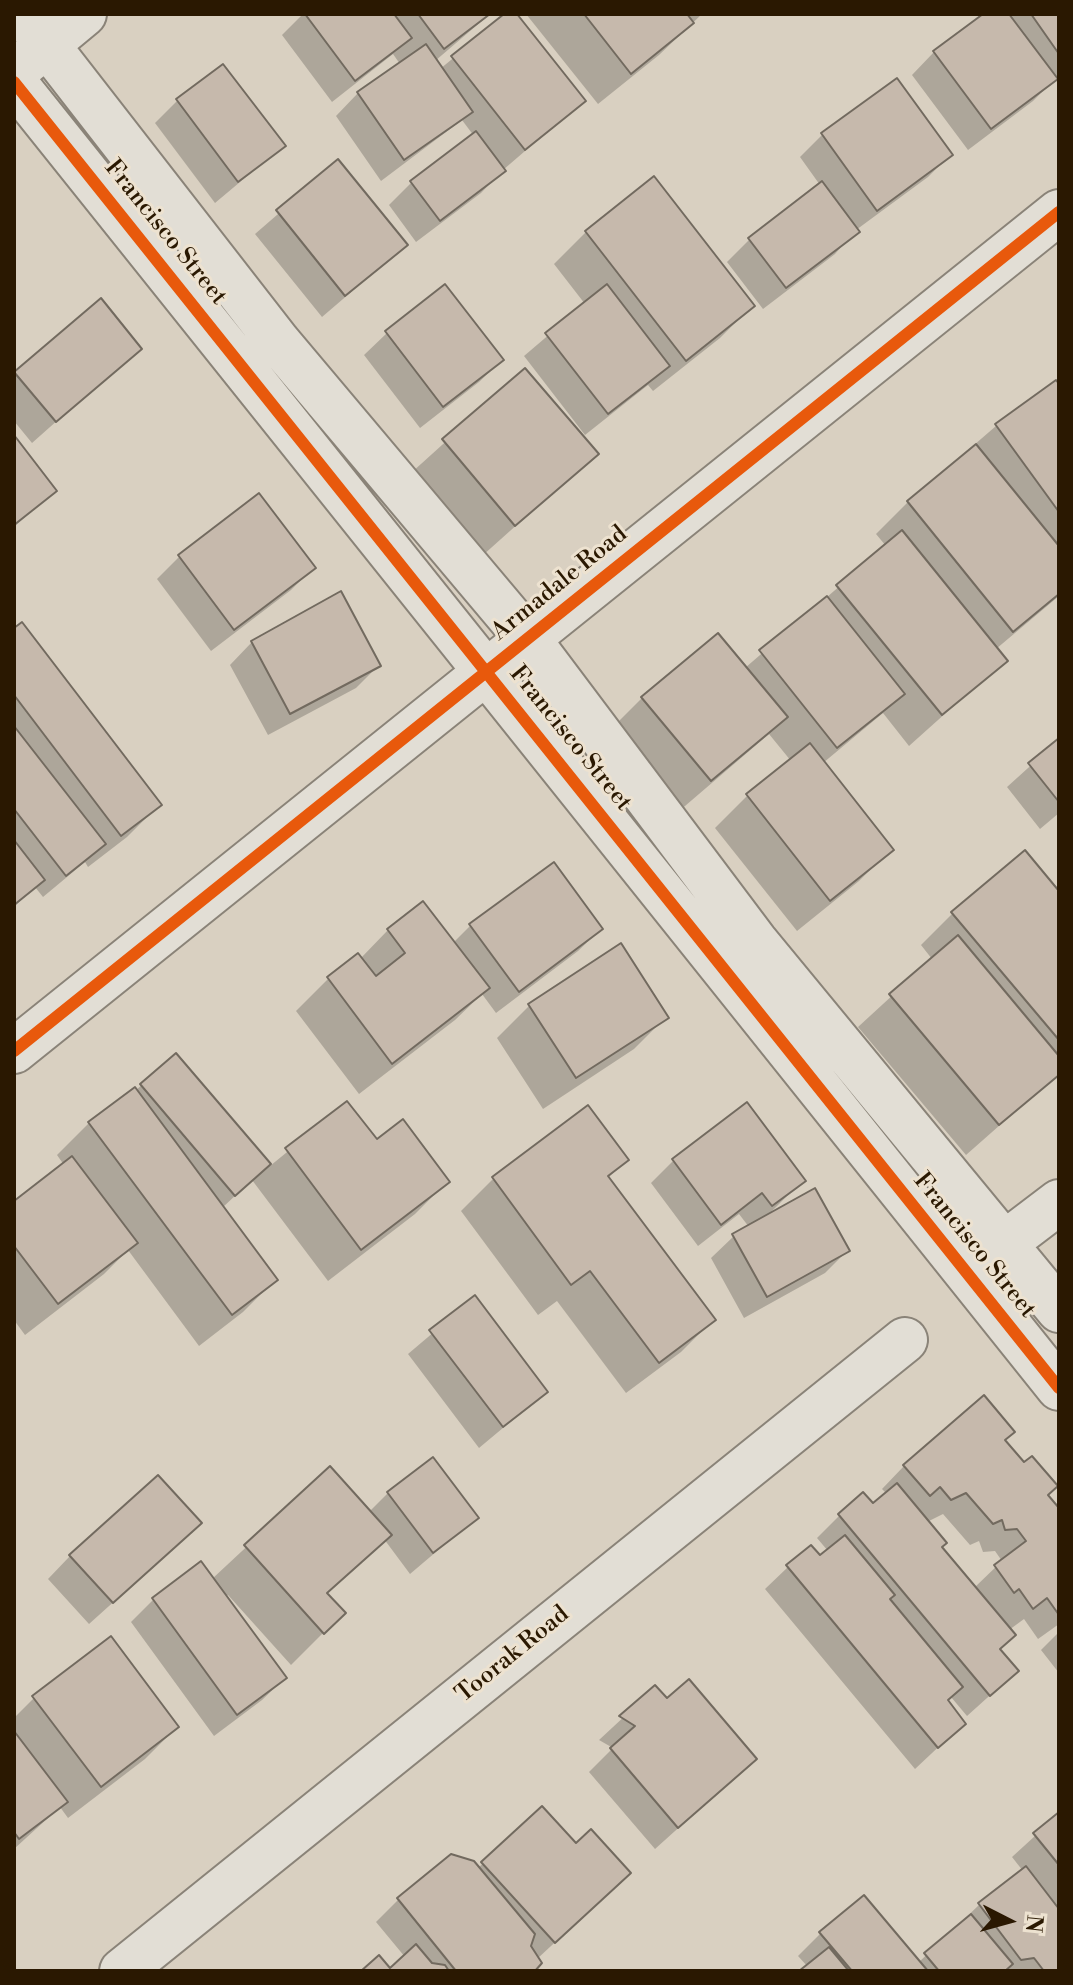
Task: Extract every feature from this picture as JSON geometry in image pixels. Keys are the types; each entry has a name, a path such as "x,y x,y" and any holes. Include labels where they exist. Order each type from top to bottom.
{"street":[{"path":"14,73 34,29 84,14"},
{"name":"Francisco Street","path":"34,29 278,342 528,639 755,941 1059,1310"},
{"name":"Francisco Street","path":"14,82 1059,1388"},
{"name":"Armadale Road","path":"14,1051 1059,212"},
{"path":"966,1272 1059,1202"},
{"name":"Toorak Road","path":"122,1971 905,1340"}],"building":[{"path":"305,14 394,14 412,38 355,81"},
{"path":"418,14 490,14 444,49"},
{"path":"504,14 517,14 586,101 525,150 451,56"},
{"path":"584,14 687,14 694,23 631,74"},
{"path":"983,14 1009,14 1058,79 991,129 933,51"},
{"path":"1031,14 1059,14 1059,54"},
{"path":"426,44 473,112 404,160 357,92"},
{"path":"223,64 286,146 238,182 176,99"},
{"path":"897,78 953,155 877,211 821,133"},
{"path":"476,131 506,171 440,221 410,181"},
{"path":"338,159 408,245 345,296 276,210"},
{"path":"654,176 755,306 686,361 585,231"},
{"path":"822,181 860,232 786,288 748,238"},
{"path":"445,284 504,360 443,407 385,331"},
{"path":"607,284 670,366 608,414 545,333"},
{"path":"101,298 142,349 56,422 14,372"},
{"path":"525,368 599,454 515,526 442,439"},
{"path":"1056,380 1059,384 1059,512 995,424"},
{"path":"14,435 57,491 14,525"},
{"path":"976,444 1059,546 1059,594 1013,632 907,501"},
{"path":"259,493 316,568 234,630 178,555"},
{"path":"902,530 1008,661 942,715 836,585"},
{"path":"341,591 381,666 290,714 251,641"},
{"path":"827,596 905,694 837,748 759,650"},
{"path":"22,622 162,805 121,836 14,695 14,628"},
{"path":"718,633 788,717 711,781 641,697"},
{"path":"14,726 106,844 66,876 14,809"},
{"path":"1059,738 1059,802 1028,763"},
{"path":"810,743 894,850 830,901 746,794"},
{"path":"14,840 45,880 14,905"},
{"path":"1025,850 1059,891 1059,1040 951,912"},
{"path":"554,862 603,929 519,992 469,924"},
{"path":"423,901 490,988 392,1064 327,977 358,953 376,976 405,953 387,929"},
{"path":"958,935 1059,1056 1059,1075 999,1125 889,994"},
{"path":"621,943 669,1018 576,1078 528,1004"},
{"path":"176,1053 271,1164 235,1196 140,1084"},
{"path":"135,1087 278,1280 232,1315 88,1122"},
{"path":"347,1101 377,1139 403,1119 450,1182 361,1250 285,1148"},
{"path":"747,1102 806,1181 772,1206 762,1193 721,1225 672,1159"},
{"path":"588,1105 629,1160 608,1176 716,1320 659,1363 590,1271 571,1285 492,1177"},
{"path":"72,1156 138,1243 58,1304 14,1246 14,1201"},
{"path":"815,1188 850,1251 767,1297 732,1234"},
{"path":"475,1295 548,1392 503,1427 429,1330"},
{"path":"984,1395 1015,1432 1005,1440 1024,1462 1032,1456 1058,1486 1048,1495 1059,1508 1059,1615 1047,1598 1033,1609 1019,1589 1014,1593 994,1565 1026,1541 1017,1529 1005,1530 1002,1520 993,1524 966,1493 951,1500 940,1487 930,1496 903,1465"},
{"path":"433,1457 479,1518 433,1553 387,1492"},
{"path":"330,1466 392,1535 327,1593 346,1613 324,1634 244,1545"},
{"path":"158,1475 202,1523 113,1603 69,1555"},
{"path":"897,1483 947,1543 942,1547 1016,1635 1000,1649 1019,1671 990,1696 838,1514 863,1492 873,1503"},
{"path":"845,1535 895,1595 890,1599 963,1687 948,1700 966,1724 938,1748 786,1565 811,1545 820,1555"},
{"path":"201,1561 287,1678 237,1715 152,1598"},
{"path":"111,1636 179,1727 101,1787 32,1696"},
{"path":"689,1679 757,1759 678,1828 610,1748 635,1726 619,1716 655,1685 667,1698"},
{"path":"14,1731 68,1802 19,1839 14,1832"},
{"path":"542,1806 576,1843 591,1829 631,1873 555,1943 481,1862"},
{"path":"1059,1812 1059,1865 1033,1833"},
{"path":"451,1854 474,1861 535,1934 531,1946 542,1963 535,1971 456,1971 397,1898"},
{"path":"1026,1866 1059,1909 1059,1971 1044,1971 1034,1958 1021,1960 978,1903"},
{"path":"864,1895 928,1971 852,1971 819,1932"},
{"path":"971,1914 1013,1964 1005,1971 939,1971 924,1953"},
{"path":"416,1944 432,1963 445,1965 449,1971 361,1971 379,1955 390,1968"},
{"path":"829,1947 849,1971 799,1971"}],"cycle path":[{"path":"14,82 1059,1388"},
{"path":"14,1051 1059,212"}]}
